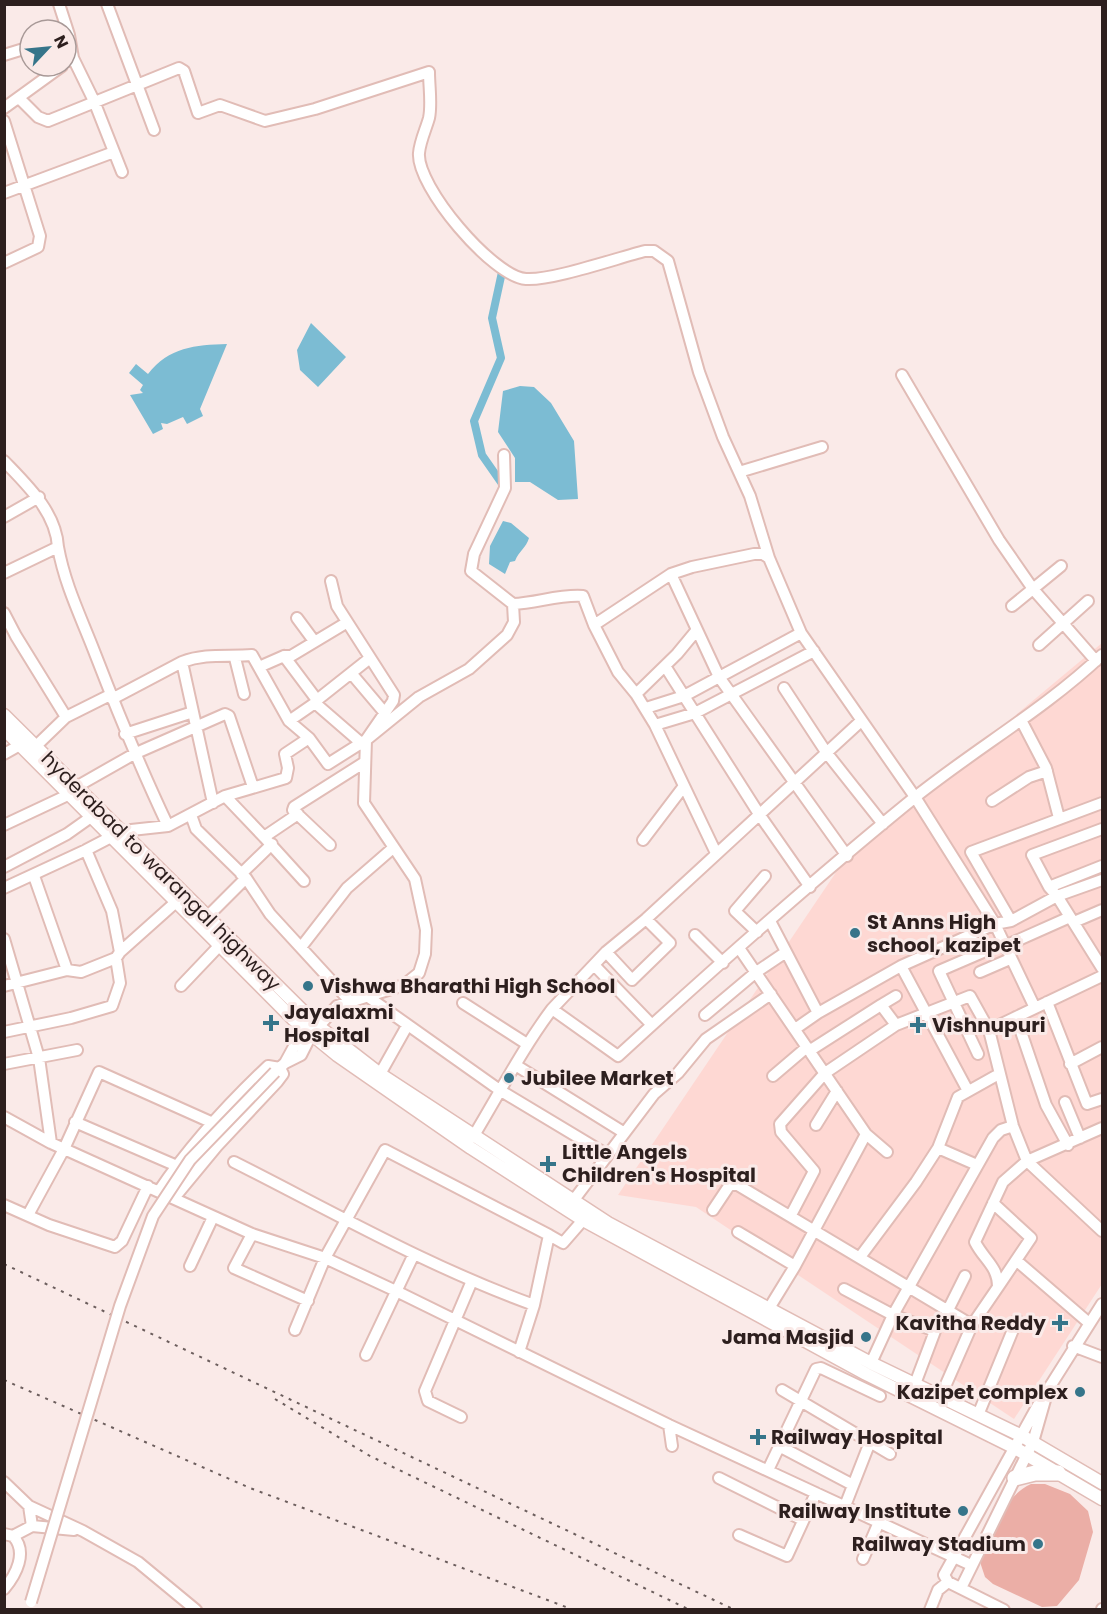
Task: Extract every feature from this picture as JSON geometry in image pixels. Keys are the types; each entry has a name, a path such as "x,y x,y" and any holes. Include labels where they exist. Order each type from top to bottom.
{"highway":[{"path":"1015,1478 1035,1473 1058,1473"}],"main road":[{"name":"hyderabad to warangal highway","path":"4,715 36,746 73,791 116,834 207,917 314,1031"},
{"path":"4,729 73,791 91,818 116,834 176,902 220,945 314,1031 471,1148 583,1220 866,1374 1015,1448 1102,1499"},
{"path":"314,1031 473,1137 608,1223 871,1363 1022,1436 1102,1483"}],"street":[{"path":"107,4 154,130"},
{"path":"19,98 39,117 48,121 137,83 179,68 184,71 198,113 220,105 265,121 315,109 429,72 430,116 418,154 423,174 444,210 502,272 525,279 546,277 645,251 662,255 668,261 699,372 750,496 769,558 801,633 915,797 995,924 1035,1008"},
{"path":"78,75 94,101 122,172"},
{"path":"4,108 46,78"},
{"path":"4,121 40,236 40,243 31,252 4,263"},
{"path":"4,193 114,152"},
{"path":"552,1009 618,1056 757,932 915,797 1021,720 1099,658 1062,624 1033,589 999,540 902,375"},
{"path":"740,472 822,447"},
{"path":"504,456 505,488 474,554 471,571 513,604 542,602 566,595 583,596 594,625 618,672 646,708 655,724 716,853"},
{"path":"4,461 39,497 58,538 63,573 125,734 168,826"},
{"path":"4,517 39,497"},
{"path":"4,573 58,547"},
{"path":"594,625 671,574 692,567 754,554 763,554 769,558"},
{"path":"1012,606 1061,566"},
{"path":"671,574 718,677 847,856"},
{"path":"30,1606 120,1306 153,1216 190,1160 280,1068 301,1055 314,1031 337,1006 349,1000 404,985 419,973 425,954 426,930 414,879 364,803 363,741 393,701 394,695 346,623 332,594 331,581"},
{"path":"1039,645 1088,602"},
{"path":"36,746 66,717 183,662 198,656 215,654 235,658 252,655 289,721 309,738 328,765 419,697 469,669 507,635 514,622 513,604"},
{"path":"4,613 66,717"},
{"path":"297,618 314,641"},
{"path":"259,667 284,656 291,656 346,623"},
{"path":"636,694 696,631"},
{"path":"646,708 684,696 801,633"},
{"path":"655,724 695,713 814,651"},
{"path":"284,656 316,702 363,741"},
{"path":"235,658 244,694"},
{"path":"289,721 370,658"},
{"path":"183,662 213,803"},
{"path":"665,666 759,814 810,887"},
{"path":"351,673 384,712"},
{"path":"784,688 826,752 883,824"},
{"path":"125,734 193,712"},
{"path":"4,825 73,791 134,754 196,729 222,714 229,716 253,787"},
{"path":"1021,720 1047,771 1059,818"},
{"path":"473,1137 517,1066 527,1044 552,1009 606,952 646,919 861,722"},
{"path":"4,888 34,876 116,834 168,826 225,796 286,778 288,768 285,754 309,738"},
{"path":"4,754 20,745"},
{"path":"330,845 293,810 299,802 365,762"},
{"path":"992,801 1029,777 1047,771"},
{"path":"643,840 684,786"},
{"path":"225,796 304,881"},
{"path":"1011,921 970,852 1059,818 1102,805"},
{"path":"207,917 243,876 268,841 298,814"},
{"path":"190,815 196,829 243,876 270,914 302,946 349,1000"},
{"path":"4,867 67,834 91,818"},
{"path":"988,1030 1047,1002 1102,968 1049,887 1032,855 1102,829"},
{"path":"302,946 347,888 393,848"},
{"path":"4,1032 112,1006 120,983 112,911 86,850"},
{"path":"1049,887 1102,866"},
{"path":"34,876 67,970"},
{"path":"757,932 735,911 765,876"},
{"path":"795,1029 818,1013 901,966 995,924 1011,921 1057,896 1102,880"},
{"path":"4,986 67,970 81,972 118,955 176,902"},
{"path":"978,1054 939,971 1004,944 1102,910"},
{"path":"606,952 632,980 670,943 646,919"},
{"path":"770,921 818,1013"},
{"path":"695,935 723,963"},
{"path":"4,939 39,1058 51,1143"},
{"path":"181,986 220,945"},
{"path":"739,948 866,1134 887,1152"},
{"path":"705,1015 755,973 786,952"},
{"path":"980,972 1010,959"},
{"path":"594,965 652,1025"},
{"path":"901,966 968,1091"},
{"path":"573,1200 654,1094 678,1073 706,1039 771,994"},
{"path":"367,996 501,1090 606,1154"},
{"path":"773,1076 808,1049 896,996"},
{"path":"791,1215 814,1171 781,1132 780,1124 825,1073 896,1025 970,996 988,1030 1013,1126 1027,1161 1102,1231"},
{"path":"1047,1002 1087,1104 1102,1099"},
{"path":"463,1003 527,1044"},
{"path":"881,1005 896,1025"},
{"path":"1016,1017 1046,1105 1068,1145"},
{"path":"380,1074 407,1026"},
{"path":"1070,1064 1102,1047"},
{"path":"4,1064 77,1050"},
{"path":"159,1191 213,1123 268,1066 280,1068"},
{"path":"517,1066 623,1132"},
{"path":"174,1198 217,1146 278,1082 282,1074 280,1068"},
{"path":"28,1215 64,1149 99,1072 213,1123"},
{"path":"860,1257 916,1182 938,1148 958,1097 999,1074"},
{"path":"816,1125 837,1092"},
{"path":"1065,1102 1080,1138"},
{"path":"4,1116 51,1143 213,1217 252,1234 325,1258 669,1425 971,1565"},
{"path":"75,1122 177,1166"},
{"path":"871,1363 893,1315 993,1137 1001,1130 1013,1126"},
{"path":"998,1287 996,1268 980,1252 975,1242 1003,1182 1027,1161 1068,1145 1102,1128"},
{"path":"768,1310 795,1266 866,1134"},
{"path":"938,1148 977,1165"},
{"path":"295,1330 325,1258 385,1150 563,1243 583,1220"},
{"path":"234,1162 413,1256 471,1283 534,1305"},
{"path":"713,1210 729,1186 736,1184 972,1325"},
{"path":"4,1205 115,1247 122,1241 148,1186"},
{"path":"940,1398 972,1325 1017,1261 1031,1236 993,1203"},
{"path":"190,1266 213,1217"},
{"path":"738,1232 795,1266"},
{"path":"252,1234 234,1268 308,1300"},
{"path":"519,1352 534,1305 549,1235"},
{"path":"366,1355 413,1256"},
{"path":"1017,1261 1089,1323"},
{"path":"948,1310 965,1276"},
{"path":"461,1417 428,1401 424,1391 471,1283"},
{"path":"844,1288 893,1315 935,1331 915,1384"},
{"path":"1004,1610 948,1582 944,1575 1073,1346 1102,1304"},
{"path":"978,1415 1017,1320"},
{"path":"1073,1346 1102,1357"},
{"path":"768,1470 800,1400 818,1368 880,1396"},
{"path":"782,1390 890,1454"},
{"path":"961,1588 1033,1442 1045,1396"},
{"path":"669,1425 672,1446"},
{"path":"845,1506 870,1442"},
{"path":"779,1446 853,1485"},
{"path":"719,1478 804,1520"},
{"path":"4,1482 29,1506 83,1531 138,1562 196,1610"},
{"path":"739,1534 787,1556 816,1493"},
{"path":"29,1506 32,1526"},
{"path":"862,1559 879,1522"},
{"path":"4,1589 18,1571 18,1544 9,1535 32,1526 83,1531"},
{"path":"930,1610 938,1590 948,1582"}],"shaded area":[{"name":"Vishnupuri","path":"1102,643 1102,1284 1014,1419 696,1207 618,1195 847,856"},
{"name":"Railway Stadium","path":"1031,1484 1045,1484 1070,1494 1088,1511 1093,1532 1079,1580 1057,1606 1042,1607 993,1584 985,1577 981,1565 981,1557 1000,1515 1013,1497"}],"water":[{"path":"311,323 346,357 318,387 300,370 297,350"},
{"path":"227,344 200,409 203,416 187,424 183,417 167,424 161,423 163,429 153,434 130,395 143,393 140,390 143,385 129,373 136,364 148,374 165,358 183,349"},
{"path":"520,386 534,387 551,403 574,441 578,499 558,500 530,482 515,482 515,458 498,432 503,391"},
{"path":"503,521 511,523 529,538 515,561 510,562 505,574 489,564 490,546"}],"waterway":[{"path":"502,272 492,318 501,358 474,421 482,455 505,488"}],"railway":[{"path":"4,1264 735,1610"},
{"path":"4,1380 250,1488 574,1610"},
{"path":"275,1399 370,1456 690,1610"}],"place":[{"name":"St Anns High school, kazipet","path":"855,933"},
{"name":"Vishwa Bharathi High School","path":"308,986"},
{"name":"Jayalaxmi Hospital","path":"271,1023"},
{"name":"Vishnupuri","path":"918,1025"},
{"name":"Jubilee Market","path":"509,1078"},
{"name":"Little Angels Children's Hospital","path":"548,1164"},
{"name":"Kavitha Reddy","path":"1060,1323"},
{"name":"Jama Masjid","path":"866,1337"},
{"name":"Kazipet complex","path":"1080,1392"},
{"name":"Railway Hospital","path":"758,1437"},
{"name":"Railway Institute","path":"963,1511"},
{"name":"Railway Stadium","path":"1038,1544"}]}
